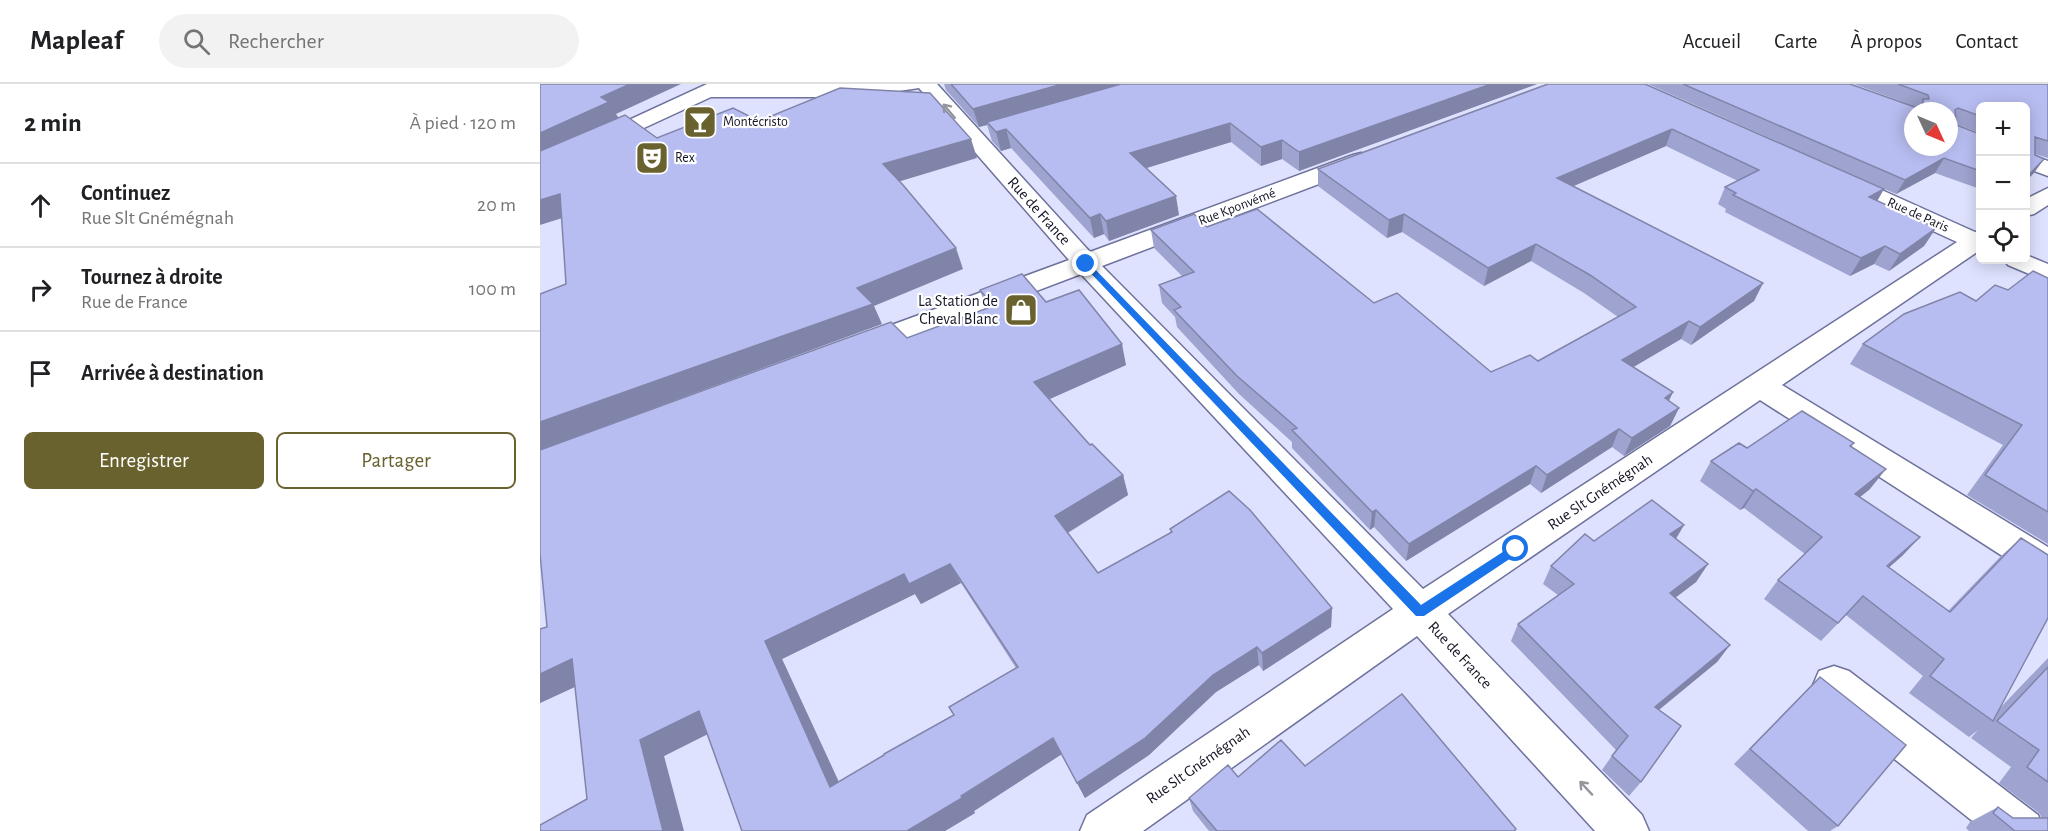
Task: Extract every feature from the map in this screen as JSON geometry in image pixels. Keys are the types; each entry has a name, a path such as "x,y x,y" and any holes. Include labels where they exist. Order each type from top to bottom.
{"street":[{"path":"540,169 716,87 858,91 914,84"},
{"name":"Rue de France","path":"926,84 983,135 1086,264 1420,612 1626,831"},
{"name":"Rue Kponvémé","path":"830,358 1385,151"},
{"path":"2030,162 2048,169"},
{"name":"Rue de Paris","path":"1819,171 1976,240"},
{"path":"2030,206 2048,195"},
{"name":"Rue Slt Gnémégnah","path":"1103,831 1420,612 1758,385 1976,243"},
{"path":"2026,264 2048,274"},
{"path":"1758,385 2048,566"},
{"path":"1834,685 2022,831"}],"building":[{"path":"540,84 630,84 601,97 609,102 540,133"},
{"path":"951,84 1062,84 973,109"},
{"path":"1121,84 1491,84 1299,152 1282,140 1261,147 1230,123 1130,153 1176,196 1106,221 1100,214 1090,218 1006,129 996,132 987,122"},
{"path":"1548,84 1645,84 1884,189 1869,197 1936,228 1900,254 1885,246 1861,258 1733,195 1736,193 1725,187 1759,170 1672,129 1557,178 1763,283 1700,327 1689,321 1622,360 1673,392 1665,398 1679,408 1632,438 1619,429 1547,475 1536,466 1409,544 1376,510 1372,512 1292,430 1297,428 1237,376 1174,310 1181,307 1159,285 1194,272 1151,230 1194,214 1207,227 1257,209 1374,303 1397,293 1491,372 1530,355 1538,361 1636,307 1590,275 1536,244 1488,268 1404,214 1389,220 1318,169"},
{"path":"1683,84 1850,84 1904,103 1904,156 1958,156 1958,126 1976,132 1976,170 1944,158 1905,180"},
{"path":"1898,84 2048,84 2048,141 2035,137 2035,155 2044,159 2030,174 2030,102 1976,102 1976,115 1958,108 1958,102 1923,102 1923,99 1929,99 1928,95"},
{"path":"840,88 930,93 971,139 883,164 956,248 857,288 873,304 540,422 540,294 566,284 560,194 540,200 540,151 625,115 657,138 733,108 759,121"},
{"path":"2033,271 2048,278 2048,512 1985,475 2022,425 1863,344 1904,314 1960,292 1976,301 1995,285 2008,290"},
{"path":"1022,274 1046,302 1079,290 1122,344 1034,382 1090,445 1092,444 1123,475 1055,516 1098,573 1172,532 1170,529 1229,491 1250,510 1332,608 1262,653 1257,647 1213,675 1144,739 1077,783 1053,738 907,831 742,831 699,711 640,740 663,831 540,831 540,825 587,799 572,659 540,674 540,629 547,627 540,554 540,450 891,322 907,338 988,308 985,304 990,302 980,290","holes":["950,564 1018,667 949,707 954,715 830,787 765,641 904,574 909,584"]},
{"path":"1802,411 1854,443 1850,446 1886,469 1855,494 1920,537 1887,566 1950,612 2021,538 2048,555 2048,618 1993,721 1930,676 1944,659 1863,596 1838,623 1778,580 1822,537 1756,489 1753,491 1711,461 1739,443 1747,448"},
{"path":"1652,500 1684,525 1670,534 1708,564 1670,593 1730,645 1655,707 1681,726 1641,782 1612,756 1628,736 1518,624 1574,584 1551,566 1585,534 1594,541"},
{"path":"2048,667 2048,782 2027,767 2039,750 1997,721"},
{"path":"1820,677 1906,745 1838,826 1750,749"},
{"path":"1402,694 1516,829 1514,831 1217,831 1189,798 1228,765 1238,777 1281,740 1305,766"},
{"path":"1998,807 2013,818 2048,818 2048,831 2015,831 1993,813"}],"place":[{"name":"Montécristo","path":"700,122"},
{"name":"Rex","path":"652,158"},
{"name":"La Station de Cheval Blanc","path":"1021,310"}],"route":[{"path":"1086,264 1420,612 1516,549"}]}
